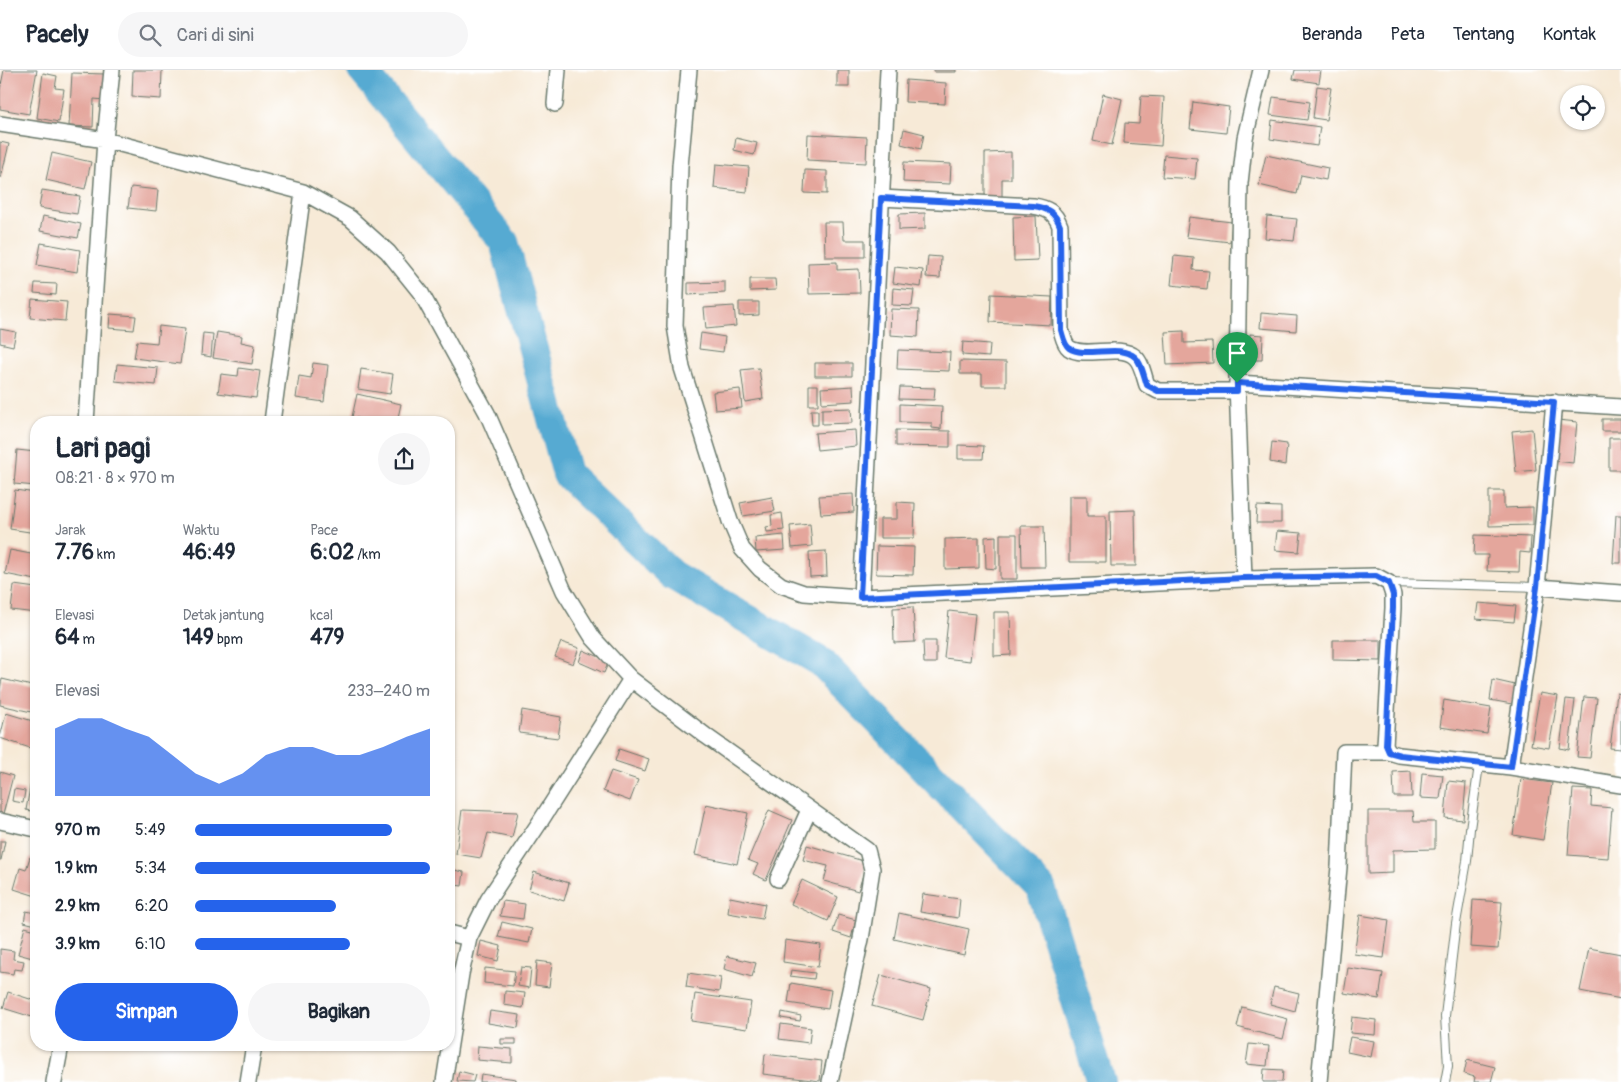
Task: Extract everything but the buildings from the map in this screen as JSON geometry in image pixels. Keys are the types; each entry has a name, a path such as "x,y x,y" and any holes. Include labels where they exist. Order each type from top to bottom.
{"street":[{"path":"86,416 105,140 112,70"},
{"path":"554,104 558,70"},
{"path":"689,70 680,166 675,326 682,368 730,521 742,549 760,570 781,585 804,592 860,597 1244,578 1376,576 1389,583 1393,595 1386,745 1389,752"},
{"path":"860,597 888,70"},
{"path":"1244,578 1237,387 1240,183 1245,138 1260,70"},
{"path":"0,124 105,140 303,192 350,218 388,252 420,293 487,413 564,591 593,638 631,679 706,736 809,810 862,845 869,853 872,869 860,939 830,1082"},
{"path":"273,416 303,192"},
{"path":"881,198 1044,208 1054,213 1060,226 1061,330 1064,342 1069,348 1077,351 1120,352 1133,355 1138,360 1147,385 1158,391 1237,387 1554,402 1621,407"},
{"path":"1511,767 1537,587 1554,402"},
{"path":"1537,587 1621,594"},
{"path":"455,1012 469,938 488,900 631,679"},
{"path":"1319,1082 1339,867 1344,752 1389,752 1400,755 1511,767 1621,785"},
{"path":"778,879 809,810"},
{"path":"0,821 30,828"},
{"path":"455,934 469,938"},
{"path":"54,1082 60,1051"},
{"path":"248,1082 253,1051"},
{"path":"444,1082 449,1051"}],"lane":[{"path":"1389,583 1537,587"},
{"path":"1445,1082 1448,1066 1445,1031 1446,1008 1479,764"}],"waterway":[{"path":"362,70 504,242 567,474 672,575 821,662 1041,888 1101,1082"}],"route":[{"path":"881,198 1033,206 1044,208 1054,213 1058,218 1060,226 1061,330 1064,342 1069,348 1077,351 1120,352 1133,355 1138,360 1147,385 1152,390 1237,391 1237,383 1554,402 1537,587 1511,767 1400,755 1389,752 1386,745 1393,595 1389,583 1381,577 1244,578 860,597 881,198"}]}
